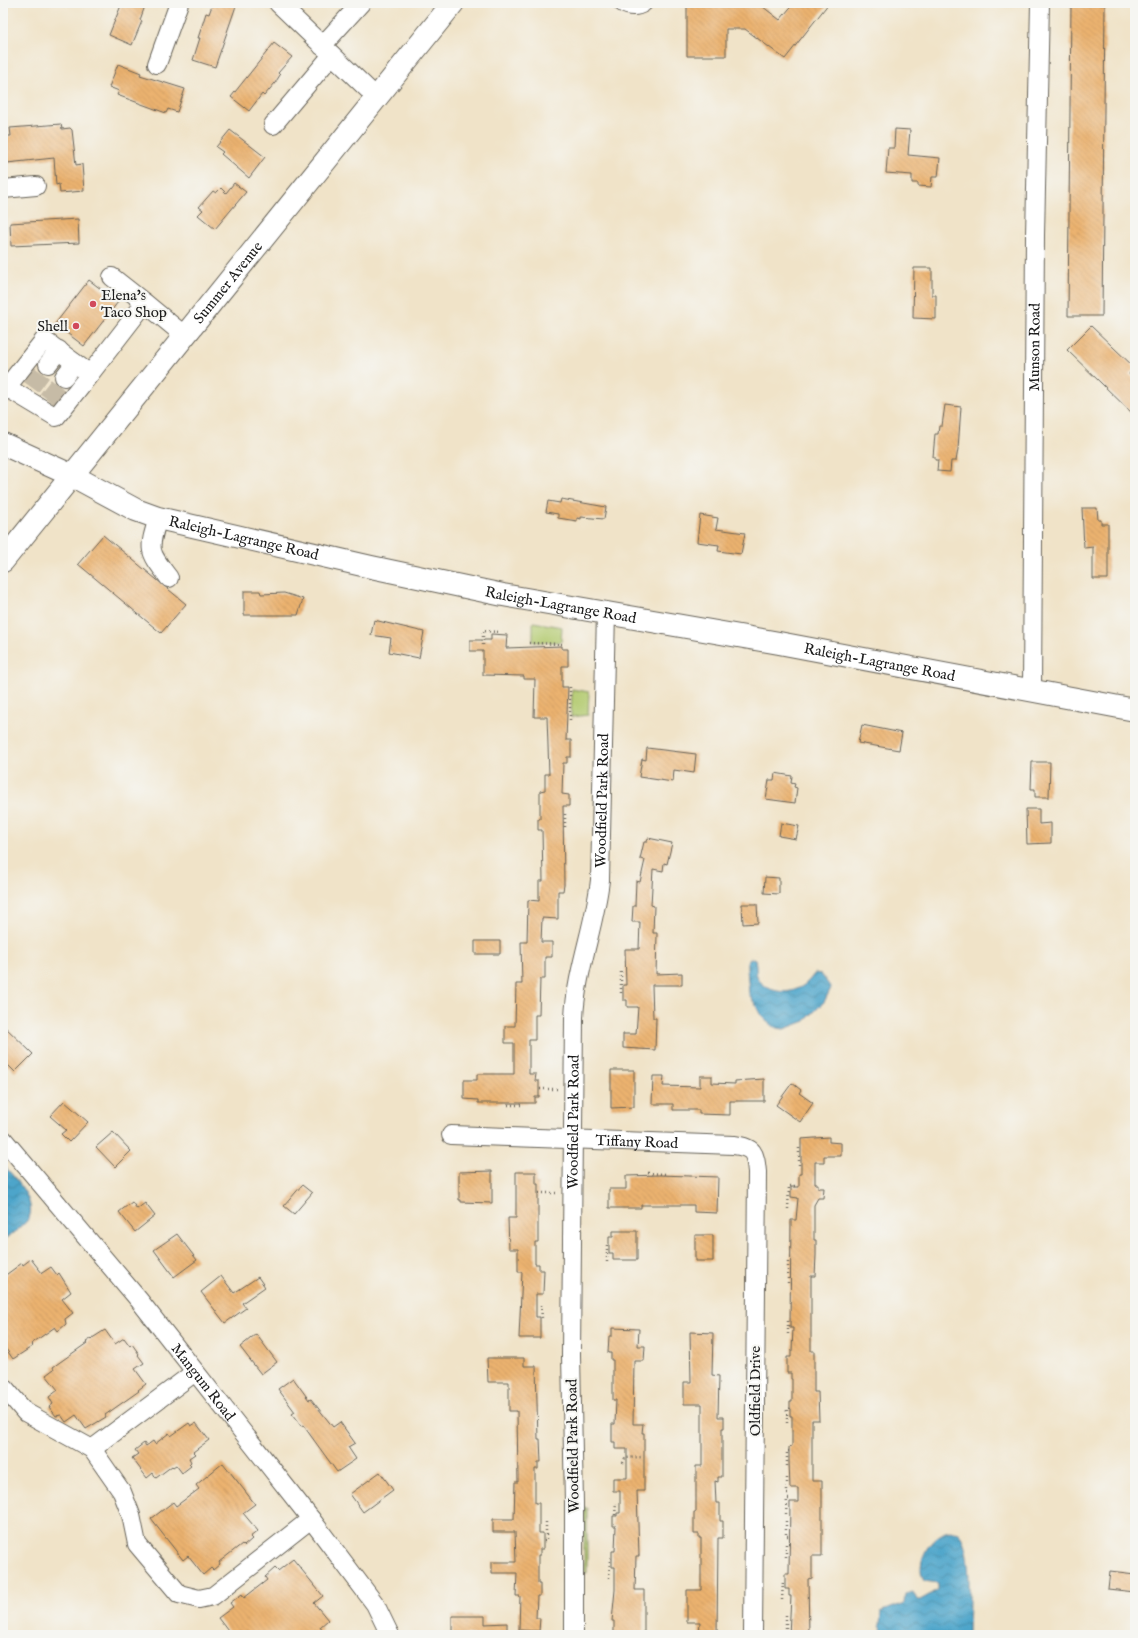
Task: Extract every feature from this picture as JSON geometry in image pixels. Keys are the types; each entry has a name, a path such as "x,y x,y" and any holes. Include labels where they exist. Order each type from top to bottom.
{"main road":[{"name":"Summer Avenue","path":"3,561 453,3"},
{"name":"Raleigh-Lagrange Road","path":"3,444 73,476 136,510 158,518 503,595 779,642 1135,710"}],"street":[{"path":"157,64 179,3"},
{"path":"278,3 377,98"},
{"path":"273,125 361,3"},
{"path":"623,3 627,6 639,5 642,3"},
{"name":"Munson Road","path":"1032,691 1035,243 1040,3"},
{"path":"3,189 36,186"},
{"path":"112,277 185,336"},
{"path":"4,390 27,393 44,404 56,417 145,303"},
{"path":"4,390 44,340 53,357 75,363 90,374"},
{"path":"64,377 75,363"},
{"path":"158,518 150,544 155,559 169,578"},
{"name":"Woodfield Park Road","path":"574,1635 574,1503 571,1356 575,1008 581,968 597,903 601,859 606,612"},
{"name":"Tiffany Road","path":"451,1135 734,1145 751,1149"},
{"name":"Mangum Road","path":"3,1139 139,1300 311,1519 375,1604 390,1635"},
{"name":"Oldfield Drive","path":"751,1149 755,1154 757,1172 753,1635"},
{"path":"92,1449 195,1372"},
{"path":"3,1386 25,1412 92,1449 122,1492 131,1515 137,1544 179,1594 200,1599 213,1596 311,1519"}],"path":[{"path":"483,645 483,631 500,632"},
{"path":"530,643 564,644"},
{"path":"570,685 570,720"},
{"path":"565,814 565,830"},
{"path":"620,972 621,993 623,993"},
{"path":"540,1089 559,1089"},
{"path":"508,1105 520,1106 520,1104"},
{"path":"799,1165 800,1147"},
{"path":"648,1174 667,1174"},
{"path":"788,1208 788,1186 797,1186"},
{"path":"539,1194 558,1193"},
{"path":"607,1262 608,1245"},
{"path":"788,1262 788,1284 792,1284"},
{"path":"541,1304 542,1318"},
{"path":"788,1334 788,1320 790,1320"},
{"path":"787,1423 787,1409 790,1409"},
{"path":"787,1466 787,1451 789,1451"},
{"path":"623,1463 626,1458 642,1458"},
{"path":"787,1478 787,1494 789,1494"},
{"path":"786,1514 787,1499 789,1499"},
{"path":"615,1515 616,1503"},
{"path":"544,1541 546,1541 546,1520"},
{"path":"786,1521 786,1536 788,1536"},
{"path":"786,1557 786,1543 789,1543"},
{"path":"609,1578 610,1558 612,1558"},
{"path":"782,1600 784,1581"},
{"path":"786,1615 786,1629 788,1629"}],"green space":[{"path":"533,622 562,627 561,642 533,642"},
{"path":"572,689 589,692 588,715 571,717"},
{"path":"584,1508 587,1508 587,1573 584,1573"}],"water":[{"path":"750,958 755,960 758,978 761,983 771,989 783,992 794,990 802,987 815,973 821,974 831,988 824,1002 805,1021 784,1029 777,1028 764,1019 749,994 747,962"},
{"path":"3,1165 26,1195 29,1202 30,1215 26,1222 3,1240"},
{"path":"951,1531 958,1533 963,1540 966,1552 969,1581 968,1635 892,1635 883,1631 880,1626 881,1612 904,1603 905,1594 913,1592 917,1600 920,1600 938,1590 938,1583 924,1581 921,1574 921,1566 926,1550 931,1543 937,1537"}],"building":[{"path":"122,3 146,3 140,20 142,21 132,45 109,35"},
{"path":"213,3 237,3 215,67 193,60 206,13 209,14"},
{"path":"687,3 758,3 780,20 794,3 829,3 785,59 745,29 726,29 726,56 687,56"},
{"path":"1079,3 1105,5 1102,316 1068,316 1071,5 1079,5"},
{"path":"274,43 292,57 278,73 280,75 275,83 264,96 262,94 249,111 231,97"},
{"path":"118,64 141,73 140,75 185,89 177,112 168,109 166,113 117,95 119,91 109,87"},
{"path":"61,124 62,129 70,128 72,130 76,165 82,164 84,191 60,193 59,184 56,185 54,158 7,163 7,160 3,161 3,136 11,136 10,128"},
{"path":"895,129 910,130 908,155 940,158 938,177 932,177 931,187 918,186 918,183 912,183 912,175 886,173 888,148 894,148"},
{"path":"230,130 265,157 249,178 221,154 223,152 216,147"},
{"path":"234,183 246,192 215,229 198,215 203,210 199,207 213,191 216,193 221,188 226,193"},
{"path":"78,219 79,243 11,246 10,223"},
{"path":"914,268 932,268 932,295 936,295 936,319 913,318"},
{"name":"Elena's Taco Shop","path":"89,280 118,302 84,346 55,324"},
{"path":"1091,326 1135,368 1129,374 1135,379 1135,416 1067,350"},
{"path":"945,405 961,407 956,461 951,461 950,472 937,471 938,460 935,460 935,457 933,457 935,434 938,434 939,426 942,426"},
{"path":"561,499 606,507 604,519 581,517 581,519 577,518 577,521 558,518 558,514 546,512 548,501 560,503"},
{"path":"1082,508 1097,508 1098,520 1101,520 1101,524 1108,524 1108,579 1093,579 1093,547 1084,548"},
{"path":"700,515 718,518 716,529 745,533 741,554 718,551 719,545 697,542"},
{"path":"103,535 186,604 161,633 78,564"},
{"path":"244,591 260,591 261,594 284,593 303,599 298,615 244,615"},
{"path":"374,620 424,632 419,658 389,652 391,638 371,635"},
{"path":"491,634 507,635 506,648 562,646 562,649 568,649 568,666 562,666 562,687 568,687 566,740 571,740 571,757 567,757 567,763 563,763 562,794 569,795 569,806 563,806 564,885 563,891 558,891 558,919 542,918 541,942 552,942 552,957 545,957 545,979 540,979 539,1015 535,1015 535,1040 529,1040 529,1074 536,1074 535,1081 539,1081 539,1097 535,1097 535,1103 478,1103 478,1100 464,1099 464,1080 477,1080 477,1074 514,1074 514,1043 505,1043 505,1026 515,1026 516,984 522,984 521,942 527,942 528,900 539,901 539,881 543,881 542,830 538,830 538,819 540,819 540,791 545,790 545,774 549,774 547,717 534,717 535,679 524,679 524,676 483,675 483,651 470,651 470,640 491,640"},
{"path":"862,725 902,733 899,750 858,743"},
{"path":"647,748 696,754 694,773 674,770 673,782 639,777 642,759 646,760"},
{"path":"1032,762 1050,762 1049,797 1035,797 1035,789 1031,789"},
{"path":"775,773 792,776 791,783 795,784 794,787 797,788 795,803 766,799 769,780 774,780"},
{"path":"1026,809 1039,809 1039,824 1051,823 1051,843 1027,844"},
{"path":"781,823 799,826 796,839 779,836"},
{"path":"648,838 672,843 667,864 664,863 663,871 653,869 651,905 654,906 653,933 657,933 656,974 682,973 682,985 652,985 653,1018 656,1018 655,1050 623,1048 623,1034 636,1034 638,1007 627,1007 627,1000 623,1000 623,985 626,985 625,949 639,949 640,922 632,922 633,906 635,906 636,881 640,882 645,860 640,859 644,842 647,842"},
{"path":"765,877 779,878 779,894 764,893"},
{"path":"742,904 757,904 758,923 743,924"},
{"path":"475,941 500,941 500,954 475,954"},
{"path":"3,1025 33,1054 15,1072 8,1065 3,1070"},
{"path":"611,1070 634,1070 634,1107 611,1108"},
{"path":"653,1076 664,1076 663,1086 700,1087 700,1076 712,1076 712,1083 735,1084 735,1081 764,1079 764,1101 730,1101 730,1115 699,1114 699,1110 673,1110 673,1104 652,1104"},
{"path":"792,1083 801,1090 799,1093 813,1103 800,1122 776,1105"},
{"path":"64,1101 88,1122 69,1142 61,1134 66,1130 50,1116"},
{"path":"113,1132 131,1151 115,1167 96,1147"},
{"path":"829,1137 829,1142 841,1143 841,1156 824,1156 824,1162 815,1162 815,1184 818,1184 818,1188 824,1188 823,1198 818,1198 814,1205 814,1240 816,1240 816,1255 815,1276 811,1276 811,1351 814,1351 814,1392 818,1392 819,1420 812,1420 812,1481 822,1481 822,1556 812,1556 812,1578 808,1579 809,1635 789,1635 791,1596 789,1596 789,1589 785,1589 785,1574 789,1574 790,1502 798,1502 798,1488 790,1488 789,1447 792,1446 792,1416 790,1416 790,1402 792,1402 792,1379 791,1373 787,1373 787,1357 791,1357 793,1328 790,1328 791,1220 796,1220 798,1198 791,1197 791,1187 799,1187 799,1174 801,1174 801,1139"},
{"path":"492,1171 492,1203 461,1202 461,1200 459,1200 459,1172"},
{"path":"516,1172 536,1172 536,1184 538,1184 538,1242 535,1242 535,1264 539,1264 539,1270 544,1270 543,1294 536,1294 536,1317 540,1317 540,1338 519,1338 522,1272 518,1272 518,1249 509,1249 508,1218 516,1218"},
{"path":"660,1175 718,1177 717,1213 694,1212 694,1205 641,1205 641,1208 609,1208 609,1189 626,1189 626,1176"},
{"path":"302,1185 312,1193 294,1214 284,1206"},
{"path":"132,1202 137,1209 145,1203 155,1216 135,1232 119,1212"},
{"path":"613,1231 637,1231 637,1260 613,1260 613,1253 609,1253 609,1237 613,1237"},
{"path":"177,1234 197,1260 174,1277 154,1250"},
{"path":"695,1235 713,1235 713,1261 695,1261"},
{"path":"31,1259 42,1273 51,1267 57,1275 59,1273 71,1292 62,1299 73,1313 65,1319 66,1324 58,1331 55,1327 31,1344 33,1346 13,1359 6,1349 3,1349 3,1277 22,1263 23,1265"},
{"path":"221,1276 234,1293 258,1277 265,1287 242,1303 246,1308 225,1323 201,1292"},
{"path":"612,1328 639,1329 638,1346 645,1346 644,1361 634,1361 633,1424 643,1424 642,1433 644,1433 644,1491 637,1491 639,1556 636,1556 635,1590 644,1590 644,1635 614,1635 614,1621 612,1621 615,1590 615,1567 612,1567 612,1551 615,1551 616,1526 613,1526 613,1516 617,1516 617,1513 620,1513 620,1491 613,1491 613,1478 627,1478 627,1449 615,1449 615,1442 612,1442 612,1424 615,1424 616,1400 613,1400 613,1360 611,1360 611,1353 608,1353 609,1336 612,1336"},
{"path":"105,1330 115,1344 124,1338 130,1346 132,1344 144,1363 135,1369 146,1384 138,1390 139,1391 105,1415 106,1417 86,1429 76,1415 66,1422 61,1415 56,1416 49,1407 53,1404 49,1397 58,1390 46,1375 54,1369 53,1367 87,1343 86,1342"},
{"path":"690,1332 713,1333 712,1375 719,1376 718,1417 724,1417 724,1428 722,1428 722,1477 718,1477 718,1482 715,1481 716,1503 720,1503 720,1521 723,1521 723,1538 718,1538 717,1635 699,1635 700,1622 687,1622 687,1590 701,1590 701,1538 699,1538 699,1534 694,1534 694,1512 696,1512 696,1466 702,1466 702,1404 684,1404 684,1382 691,1382"},
{"path":"256,1334 277,1362 261,1374 240,1347"},
{"path":"487,1358 524,1358 524,1366 536,1366 538,1439 540,1439 541,1462 538,1462 538,1469 535,1469 535,1503 539,1503 539,1533 543,1533 543,1549 540,1549 540,1555 538,1555 538,1584 540,1584 540,1596 537,1596 536,1618 540,1618 539,1631 519,1630 520,1596 516,1596 517,1573 492,1573 492,1562 516,1562 515,1532 493,1532 493,1519 514,1519 515,1482 518,1482 517,1411 509,1411 509,1382 488,1382"},
{"path":"293,1378 309,1400 311,1399 333,1427 340,1422 355,1443 348,1447 356,1459 337,1472 303,1425 301,1426 292,1414 295,1412 278,1389"},
{"path":"189,1423 191,1426 196,1423 209,1440 193,1452 195,1454 189,1458 191,1462 189,1464 191,1466 182,1473 176,1465 173,1467 172,1466 156,1478 153,1473 147,1478 132,1458 138,1454 135,1450 144,1443 146,1446 153,1441 155,1444 169,1433 171,1436"},
{"path":"223,1463 255,1504 243,1513 258,1531 250,1537 252,1539 244,1546 242,1544 219,1562 220,1564 213,1570 211,1568 203,1575 188,1556 183,1560 151,1519 173,1502 176,1506 199,1489 196,1485"},
{"path":"380,1472 393,1490 363,1512 350,1494"},
{"path":"293,1559 323,1596 314,1603 328,1620 320,1627 322,1630 316,1635 231,1635 218,1618 233,1607 230,1603 242,1594 244,1598 267,1580 265,1577 275,1568 278,1571"},
{"path":"1110,1571 1135,1574 1135,1592 1108,1589"},
{"path":"452,1616 485,1616 485,1624 507,1623 507,1635 452,1635"}],"tunnel":[{"path":"31,387 48,364"},
{"path":"47,399 64,377"}],"place":[{"name":"Elena's Taco Shop","path":"93,304"},
{"name":"Shell","path":"76,326"}]}
